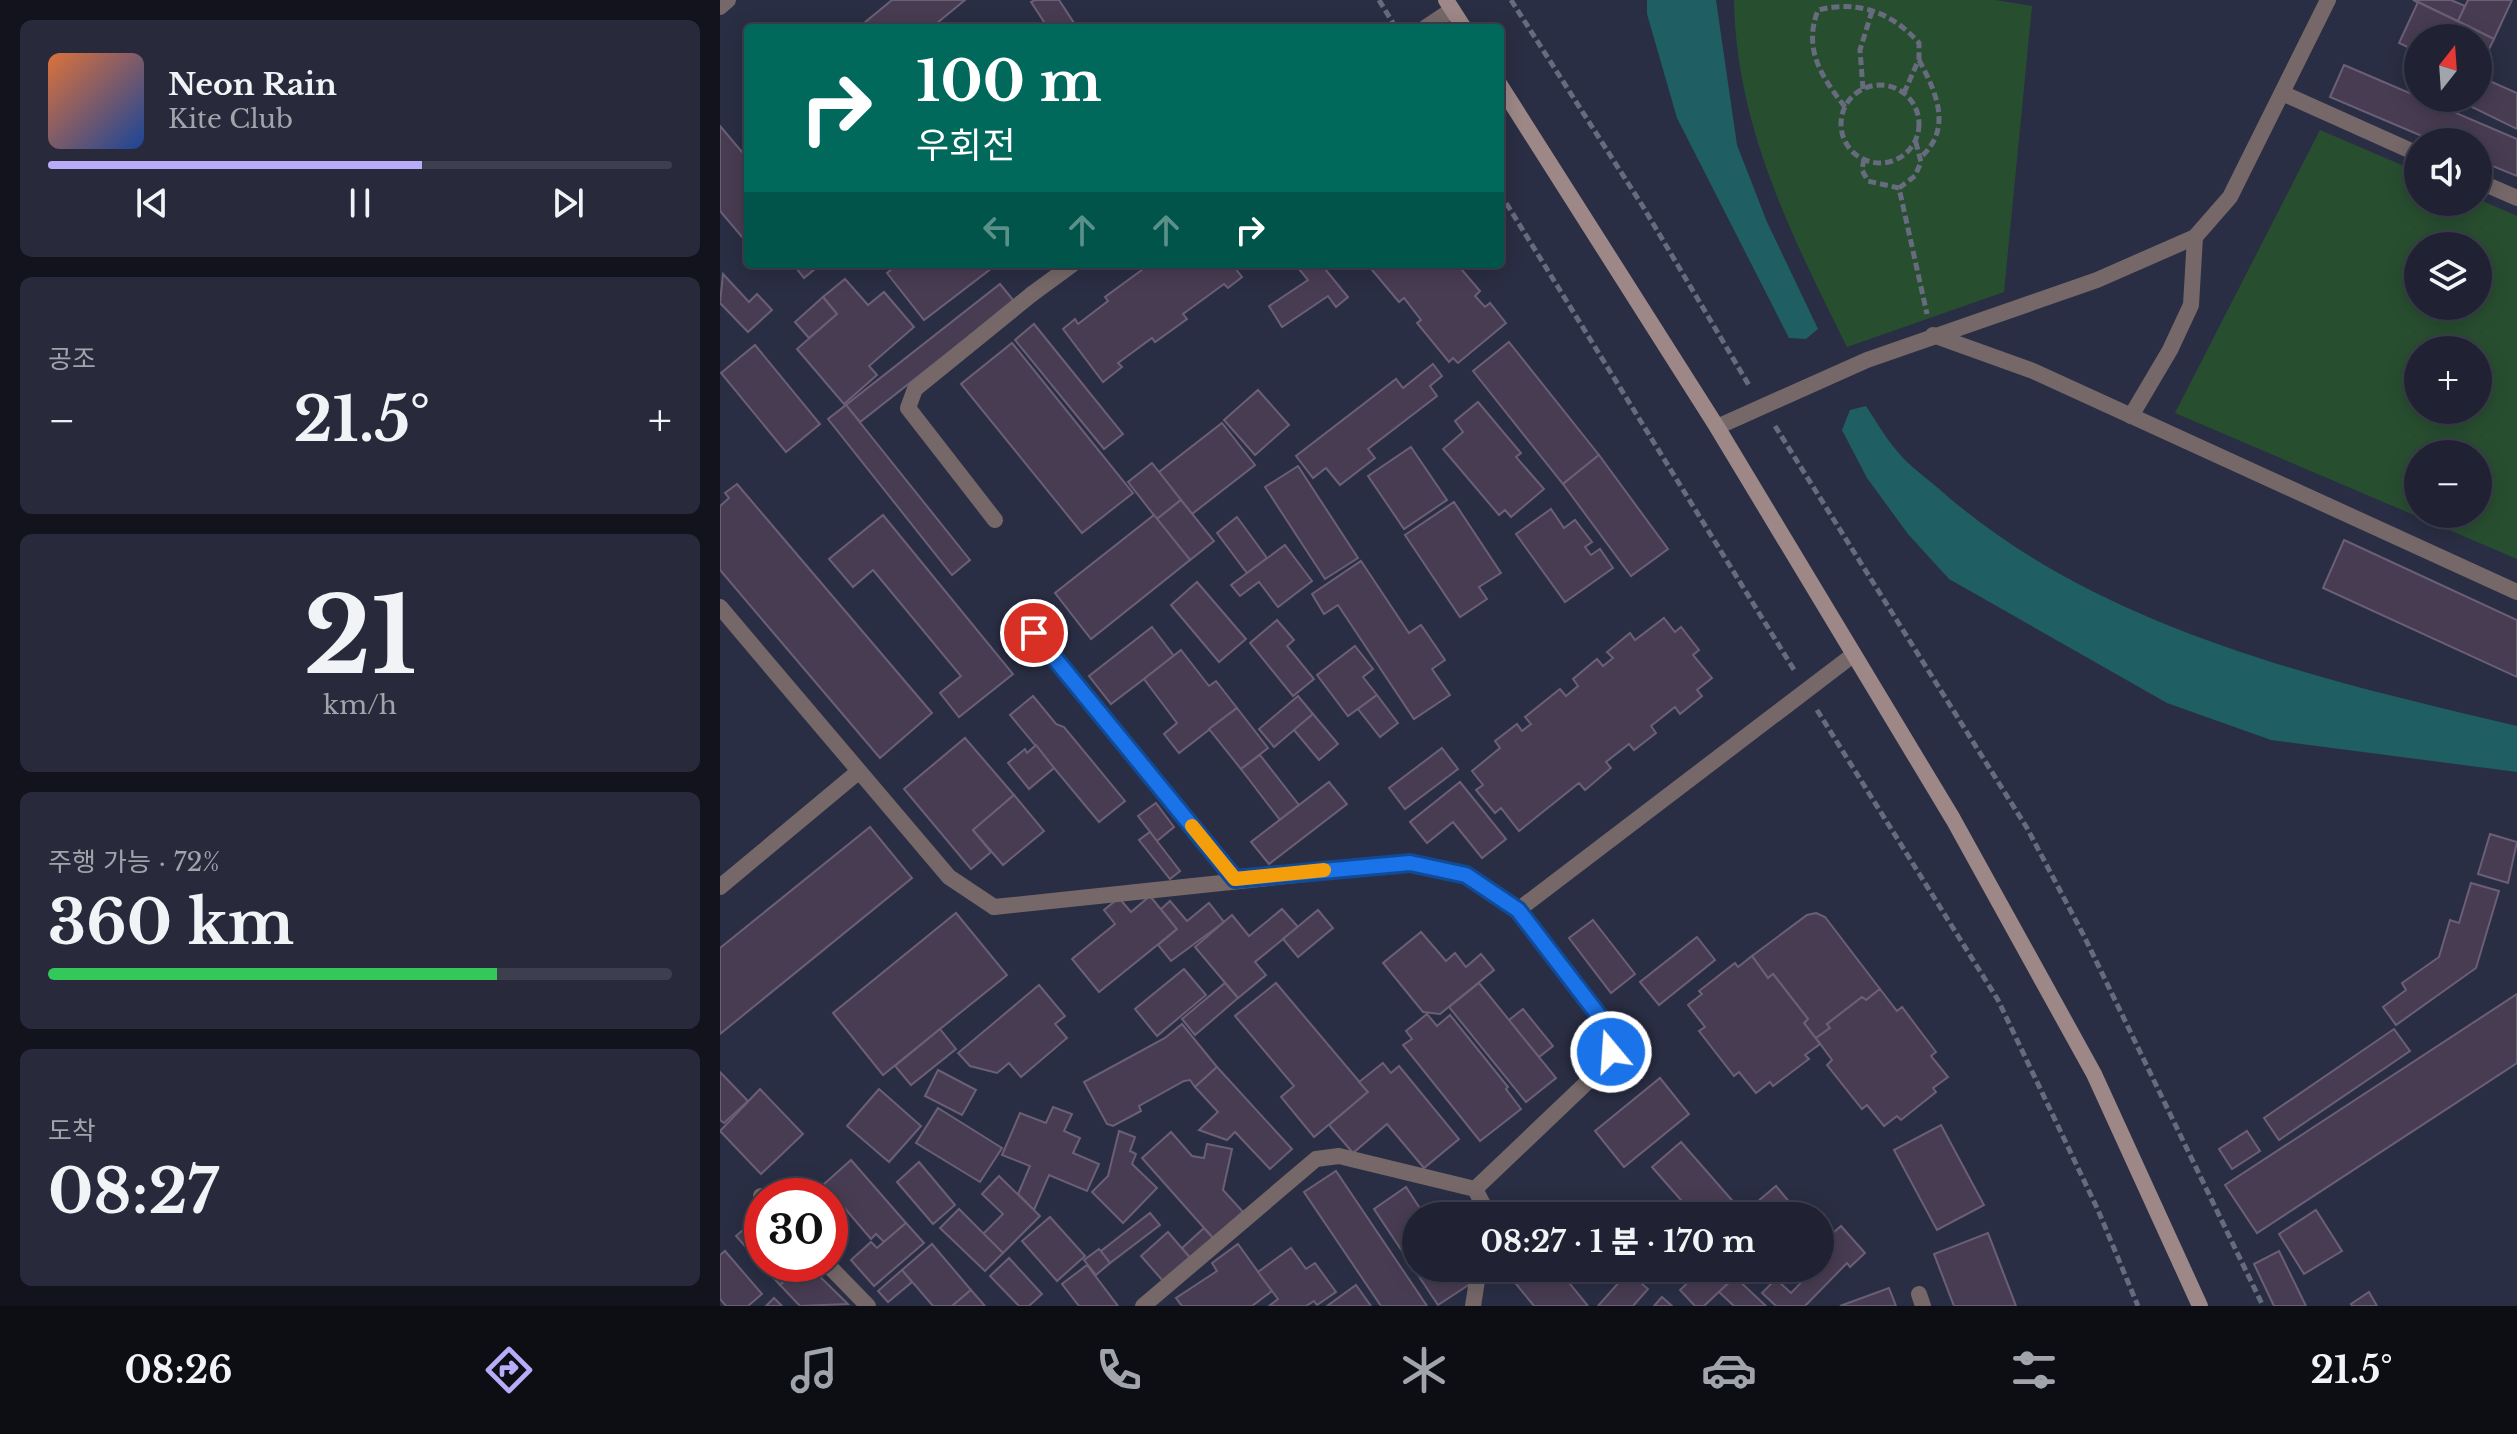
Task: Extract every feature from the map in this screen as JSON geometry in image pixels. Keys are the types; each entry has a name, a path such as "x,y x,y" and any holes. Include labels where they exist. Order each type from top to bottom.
{"main road":[{"path":"1449,5 1461,24"},
{"path":"1504,91 1717,427 1953,819 2094,1074 2200,1306"}],"street":[{"path":"720,7 728,0"},
{"path":"1717,427 1867,360 2097,280 2195,237 2230,197 2328,0"},
{"path":"1429,24 1449,5"},
{"path":"2282,93 2404,148"},
{"path":"2492,187 2517,198"},
{"path":"2131,416 2170,350 2191,305 2195,237"},
{"path":"995,520 908,408 915,389 1068,268"},
{"path":"1933,335 2033,371 2517,592"},
{"path":"720,607 949,877 994,907 1235,879 1410,863 1466,875 1518,910 1610,1030 1611,1052 1600,1070 1475,1189"},
{"path":"1034,633 1235,879"},
{"path":"1518,910 1853,655"},
{"path":"720,887 858,772"},
{"path":"1143,1306 1316,1159 1339,1156 1475,1189 1482,1202"},
{"path":"845,1282 868,1306"},
{"path":"1469,1305 1475,1282"}],"path":[{"path":"1379,0 1394,24"},
{"path":"1511,0 1642,205 1762,406 2027,828 2084,936 2263,1306"},
{"path":"1845,107 1821,76 1810,30 1818,10 1841,2 1900,21 1919,43 1919,59 1904,93"},
{"path":"1863,89 1860,50 1872,11"},
{"path":"1864,159 1862,170 1868,181 1899,188 1915,176 1921,157 1931,149 1941,113 1935,90 1919,59"},
{"path":"1883,85 1904,93 1915,107 1919,120 1915,139 1903,156 1890,161 1864,159 1845,140 1841,127 1845,107 1863,89 1883,85"},
{"path":"1915,139 1921,157"},
{"path":"1899,188 1933,335"},
{"path":"1504,200 1998,1000 2098,1210 2138,1306"}],"shaded area":[{"path":"1647,0 1716,0 1737,145 1767,222 1818,329 1806,339 1789,338 1677,118 1647,14"},
{"path":"1734,0 1995,0 2032,6 2004,292 1847,347 1806,264 1756,136 1737,47"},
{"path":"2320,130 2404,166 2404,216 2492,216 2492,205 2517,216 2517,559 2444,528 2492,528 2492,440 2404,440 2404,511 2175,413"},
{"path":"1866,406 1893,446 1916,470 2000,536 2067,578 2137,612 2211,642 2287,667 2517,726 2517,772 2271,740 2167,703 1949,579 1908,534 1867,478 1842,430 1850,410"}],"building":[{"path":"892,0 965,0 936,24 863,24"},
{"path":"1059,0 1074,23 1045,24 1031,2"},
{"path":"2413,0 2451,0 2465,6 2458,21"},
{"path":"2468,0 2512,0 2494,39 2492,24 2464,24 2458,21"},
{"path":"2418,2 2463,24 2408,24"},
{"path":"2344,65 2404,91 2404,112 2454,112 2491,128 2404,128 2330,97"},
{"path":"2492,82 2517,93 2517,129 2482,112 2492,112"},
{"path":"720,126 744,154 744,239 720,211"},
{"path":"2492,128 2517,139 2517,176 2492,166"},
{"path":"796,268 816,268 804,278"},
{"path":"894,268 992,268 924,320 887,273"},
{"path":"1145,268 1235,268 1242,277 1228,288 1224,284 1183,314 1187,319 1155,342 1152,338 1118,363 1122,367 1103,382 1063,329 1075,319 1078,324 1108,301 1105,297"},
{"path":"1298,268 1324,268 1348,297 1336,307 1328,296 1282,327 1269,306 1308,280"},
{"path":"1370,268 1460,268 1480,291 1475,296 1485,307 1490,303 1506,323 1458,363 1453,358 1449,362 1417,323 1421,320 1404,298 1399,302"},
{"path":"723,274 749,302 757,294 772,310 748,332 720,303"},
{"path":"845,279 868,305 884,292 914,327 869,366 877,375 844,404 797,349 837,314 823,297"},
{"path":"1000,284 1014,301 860,422 846,405"},
{"path":"823,297 837,314 809,338 795,322"},
{"path":"1034,324 1123,434 1104,449 1015,340"},
{"path":"1509,342 1599,455 1563,484 1473,371"},
{"path":"1012,343 1133,493 1082,533 961,384"},
{"path":"755,345 820,424 786,452 721,373"},
{"path":"1433,364 1442,376 1430,386 1437,396 1368,449 1375,458 1340,485 1326,468 1313,478 1296,456 1396,379 1403,388"},
{"path":"1258,390 1289,425 1255,455 1224,420"},
{"path":"1478,402 1521,453 1516,457 1544,489 1511,517 1505,510 1499,515 1443,449 1463,432 1455,421"},
{"path":"846,405 970,560 952,575 828,419"},
{"path":"1222,423 1255,465 1192,514 1159,472"},
{"path":"1411,447 1447,500 1404,529 1368,476"},
{"path":"1599,455 1668,549 1631,576 1563,484"},
{"path":"1152,463 1181,500 1157,519 1128,482"},
{"path":"1298,466 1358,558 1325,579 1265,487"},
{"path":"737,484 932,713 880,758 720,570 720,506 729,498 725,493"},
{"path":"1181,500 1214,541 1190,560 1157,519"},
{"path":"1454,502 1501,573 1479,587 1487,599 1460,617 1405,535"},
{"path":"1551,509 1564,528 1575,520 1592,542 1585,547 1591,555 1600,549 1613,568 1565,602 1516,534"},
{"path":"883,515 1013,674 959,717 940,693 961,676 873,570 853,587 829,559"},
{"path":"1154,515 1190,560 1091,639 1055,593"},
{"path":"1237,517 1267,558 1247,573 1217,533"},
{"path":"2344,540 2517,620 2517,677 2323,588"},
{"path":"1285,545 1312,581 1278,607 1259,582 1240,596 1231,585"},
{"path":"1361,561 1409,633 1421,625 1445,660 1432,669 1450,695 1414,719 1338,605 1324,614 1312,594"},
{"path":"1197,582 1246,639 1219,662 1171,605"},
{"path":"1664,618 1675,632 1681,627 1699,650 1693,655 1712,678 1697,690 1702,696 1680,714 1675,707 1651,726 1656,733 1634,750 1629,744 1606,762 1611,768 1585,790 1579,783 1519,831 1501,808 1495,813 1476,790 1483,785 1472,771 1500,748 1495,741 1517,724 1522,731 1531,724 1525,717 1560,689 1566,696 1578,686 1573,679 1597,659 1603,666 1613,658 1607,652 1630,633 1635,640"},
{"path":"1277,620 1294,640 1287,646 1314,679 1293,696 1250,643"},
{"path":"1152,627 1174,656 1111,704 1089,676"},
{"path":"1355,646 1373,669 1363,677 1377,695 1348,716 1317,675"},
{"path":"1181,650 1209,686 1216,681 1237,708 1179,753 1164,734 1177,723 1144,679"},
{"path":"1377,695 1398,723 1380,737 1358,709"},
{"path":"1033,696 1056,724 1064,727 1125,801 1099,822 1010,715"},
{"path":"1298,696 1313,714 1274,747 1259,729"},
{"path":"1237,708 1268,748 1241,769 1209,729"},
{"path":"1313,714 1338,744 1319,760 1294,730"},
{"path":"965,738 1014,795 973,830 991,852 971,869 904,789"},
{"path":"1036,745 1054,768 1029,789 1008,763 1025,749 1027,753"},
{"path":"1442,748 1458,769 1405,809 1389,788"},
{"path":"1260,755 1299,805 1280,820 1241,769"},
{"path":"1329,782 1347,804 1269,864 1251,842"},
{"path":"1460,782 1506,839 1482,858 1453,822 1427,843 1410,822"},
{"path":"1014,795 1044,831 1003,865 973,830"},
{"path":"1156,803 1174,827 1157,841 1138,816"},
{"path":"870,827 912,878 720,1034 720,948"},
{"path":"1150,832 1180,871 1170,879 1139,840"},
{"path":"2490,834 2517,842 2508,883 2478,874"},
{"path":"2471,883 2499,891 2476,968 2396,1025 2383,1007 2406,990 2402,983 2439,957 2450,920 2459,923"},
{"path":"1150,896 1177,929 1099,992 1072,959 1115,924 1104,910 1119,898 1131,912"},
{"path":"1170,901 1187,921 1209,903 1224,922 1171,961 1158,945 1177,929 1161,909"},
{"path":"1282,909 1298,927 1255,962 1266,975 1238,998 1195,947 1232,915 1249,936"},
{"path":"1318,910 1333,928 1298,957 1283,939"},
{"path":"956,913 1007,975 883,1075 833,1013"},
{"path":"1816,913 1825,917 1880,989 1866,1000 1862,997 1827,1024 1830,1028 1816,1038 1804,1023 1808,1019 1773,974 1768,978 1752,956 1807,915"},
{"path":"1593,920 1635,974 1611,993 1569,938"},
{"path":"1421,932 1446,961 1455,953 1466,967 1481,954 1494,970 1440,1014 1423,1012 1383,963"},
{"path":"1697,937 1715,960 1659,1005 1640,982"},
{"path":"1752,956 1768,978 1773,974 1808,1019 1804,1023 1820,1044 1805,1055 1809,1059 1773,1086 1770,1082 1756,1093 1739,1072 1734,1076 1699,1031 1705,1027 1688,1005 1702,994 1699,991 1735,963 1738,967"},
{"path":"1184,969 1206,995 1157,1036 1135,1009"},
{"path":"1225,983 1238,998 1195,1035 1182,1019"},
{"path":"1276,983 1368,1092 1314,1137 1281,1097 1294,1086 1235,1016"},
{"path":"1479,983 1556,1078 1526,1102 1449,1007"},
{"path":"1039,985 1065,1016 1055,1024 1067,1038 1021,1077 1009,1063 997,1073 970,1066 958,1053"},
{"path":"1880,989 1897,1011 1902,1007 1936,1052 1931,1056 1948,1077 1933,1088 1936,1092 1901,1120 1897,1116 1884,1126 1867,1105 1862,1109 1827,1065 1832,1060 1816,1038 1830,1028 1827,1024 1862,997 1866,1000"},
{"path":"2517,994 2517,1063 2257,1233 2225,1185"},
{"path":"1523,1009 1553,1046 1539,1057 1509,1020"},
{"path":"1427,1014 1437,1026 1450,1015 1508,1087 1506,1089 1521,1109 1480,1141 1403,1045 1412,1039 1406,1031"},
{"path":"1182,1024 1217,1067 1195,1087 1190,1080 1184,1081 1139,1106 1141,1111 1113,1126 1107,1124 1084,1082 1165,1038"},
{"path":"940,1029 956,1049 911,1085 895,1066"},
{"path":"2394,1029 2410,1051 2279,1140 2264,1118"},
{"path":"1383,1063 1391,1073 1399,1066 1459,1139 1424,1168 1387,1124 1353,1153 1329,1125 1368,1092 1359,1082"},
{"path":"1217,1067 1292,1149 1270,1169 1235,1132 1227,1140 1199,1130 1218,1112 1195,1087"},
{"path":"938,1070 976,1090 962,1115 925,1096"},
{"path":"720,1072 748,1101 724,1123 720,1120"},
{"path":"1660,1078 1689,1114 1624,1167 1595,1131"},
{"path":"760,1089 803,1134 761,1174 720,1131"},
{"path":"879,1089 921,1126 889,1162 847,1126"},
{"path":"1053,1107 1072,1114 1064,1131 1080,1138 1073,1153 1099,1164 1087,1191 1049,1175 1034,1210 1018,1194 1030,1166 1002,1155 1020,1113 1046,1123"},
{"path":"938,1108 1002,1148 980,1182 916,1143"},
{"path":"1941,1125 1984,1205 1937,1230 1894,1150"},
{"path":"1119,1131 1135,1137 1130,1151 1136,1154 1132,1164 1157,1188 1123,1223 1092,1192 1108,1176"},
{"path":"2247,1131 2260,1151 2232,1169 2219,1149"},
{"path":"1171,1132 1192,1156 1204,1158 1207,1144 1232,1149 1223,1190 1243,1212 1213,1238 1142,1158"},
{"path":"1681,1142 1734,1202 1683,1202 1652,1167"},
{"path":"851,1160 906,1223 884,1242 876,1234 871,1239 848,1212 848,1178 831,1178"},
{"path":"919,1162 955,1205 933,1224 897,1182"},
{"path":"1336,1171 1402,1269 1402,1282 1411,1282 1427,1306 1381,1306 1304,1192"},
{"path":"999,1176 1040,1216 1003,1253 983,1234 1003,1214 982,1194"},
{"path":"1776,1186 1789,1202 1757,1202"},
{"path":"1406,1187 1416,1202 1402,1202 1402,1251 1374,1209"},
{"path":"959,1209 1003,1253 985,1271 940,1228"},
{"path":"2316,1210 2342,1251 2304,1274 2279,1234"},
{"path":"1150,1213 1160,1225 1110,1263 1101,1251"},
{"path":"1050,1217 1085,1256 1057,1281 1022,1241"},
{"path":"906,1223 924,1243 874,1286 851,1260 871,1242 877,1248"},
{"path":"1841,1226 1865,1253 1850,1267 1847,1263 1834,1276 1834,1232"},
{"path":"1204,1228 1213,1238 1191,1259 1182,1248"},
{"path":"744,1229 744,1245 736,1236"},
{"path":"1168,1232 1191,1259 1164,1282 1141,1256"},
{"path":"1988,1233 2016,1306 1954,1306 1934,1254"},
{"path":"932,1244 971,1290 952,1306 933,1306 902,1270"},
{"path":"1238,1244 1272,1291 1252,1306 1182,1306 1176,1298 1217,1271 1212,1263"},
{"path":"1291,1248 1306,1269 1315,1263 1336,1292 1317,1305 1314,1301 1306,1306 1269,1306 1278,1299 1258,1272"},
{"path":"1099,1249 1110,1263 1096,1275 1084,1260"},
{"path":"725,1251 744,1273 744,1282 752,1282 762,1294 748,1306 726,1306 720,1299 720,1255"},
{"path":"2279,1251 2306,1306 2274,1306 2254,1264"},
{"path":"1009,1258 1042,1294 1029,1306 1019,1306 990,1276"},
{"path":"1087,1265 1118,1306 1079,1306 1062,1284"},
{"path":"902,1270 912,1282 888,1302 878,1291"},
{"path":"783,1282 825,1282 848,1304 800,1306 780,1285"},
{"path":"1423,1282 1469,1282 1470,1284 1438,1305"},
{"path":"1514,1282 1568,1282 1588,1306 1534,1306"},
{"path":"1619,1282 1640,1282 1648,1289 1633,1306 1598,1306"},
{"path":"1688,1282 1729,1282 1704,1306 1695,1306 1680,1290"},
{"path":"1730,1282 1740,1282 1766,1306 1734,1306 1719,1292"},
{"path":"1773,1282 1779,1282 1791,1293 1802,1282 1828,1282 1805,1306 1776,1306 1762,1293"},
{"path":"1356,1285 1371,1306 1327,1306"},
{"path":"1889,1288 1896,1306 1840,1306"},
{"path":"971,1290 985,1306 952,1306"},
{"path":"2369,1292 2377,1306 2352,1306 2351,1304"},
{"path":"1662,1297 1672,1306 1654,1306"},
{"path":"774,1298 782,1306 766,1306"}],"slow traffic":[{"path":"1192,826 1235,879 1324,870"}],"route":[{"path":"1034,633 1235,879 1410,863 1466,875 1518,910 1610,1030 1611,1052"}]}
